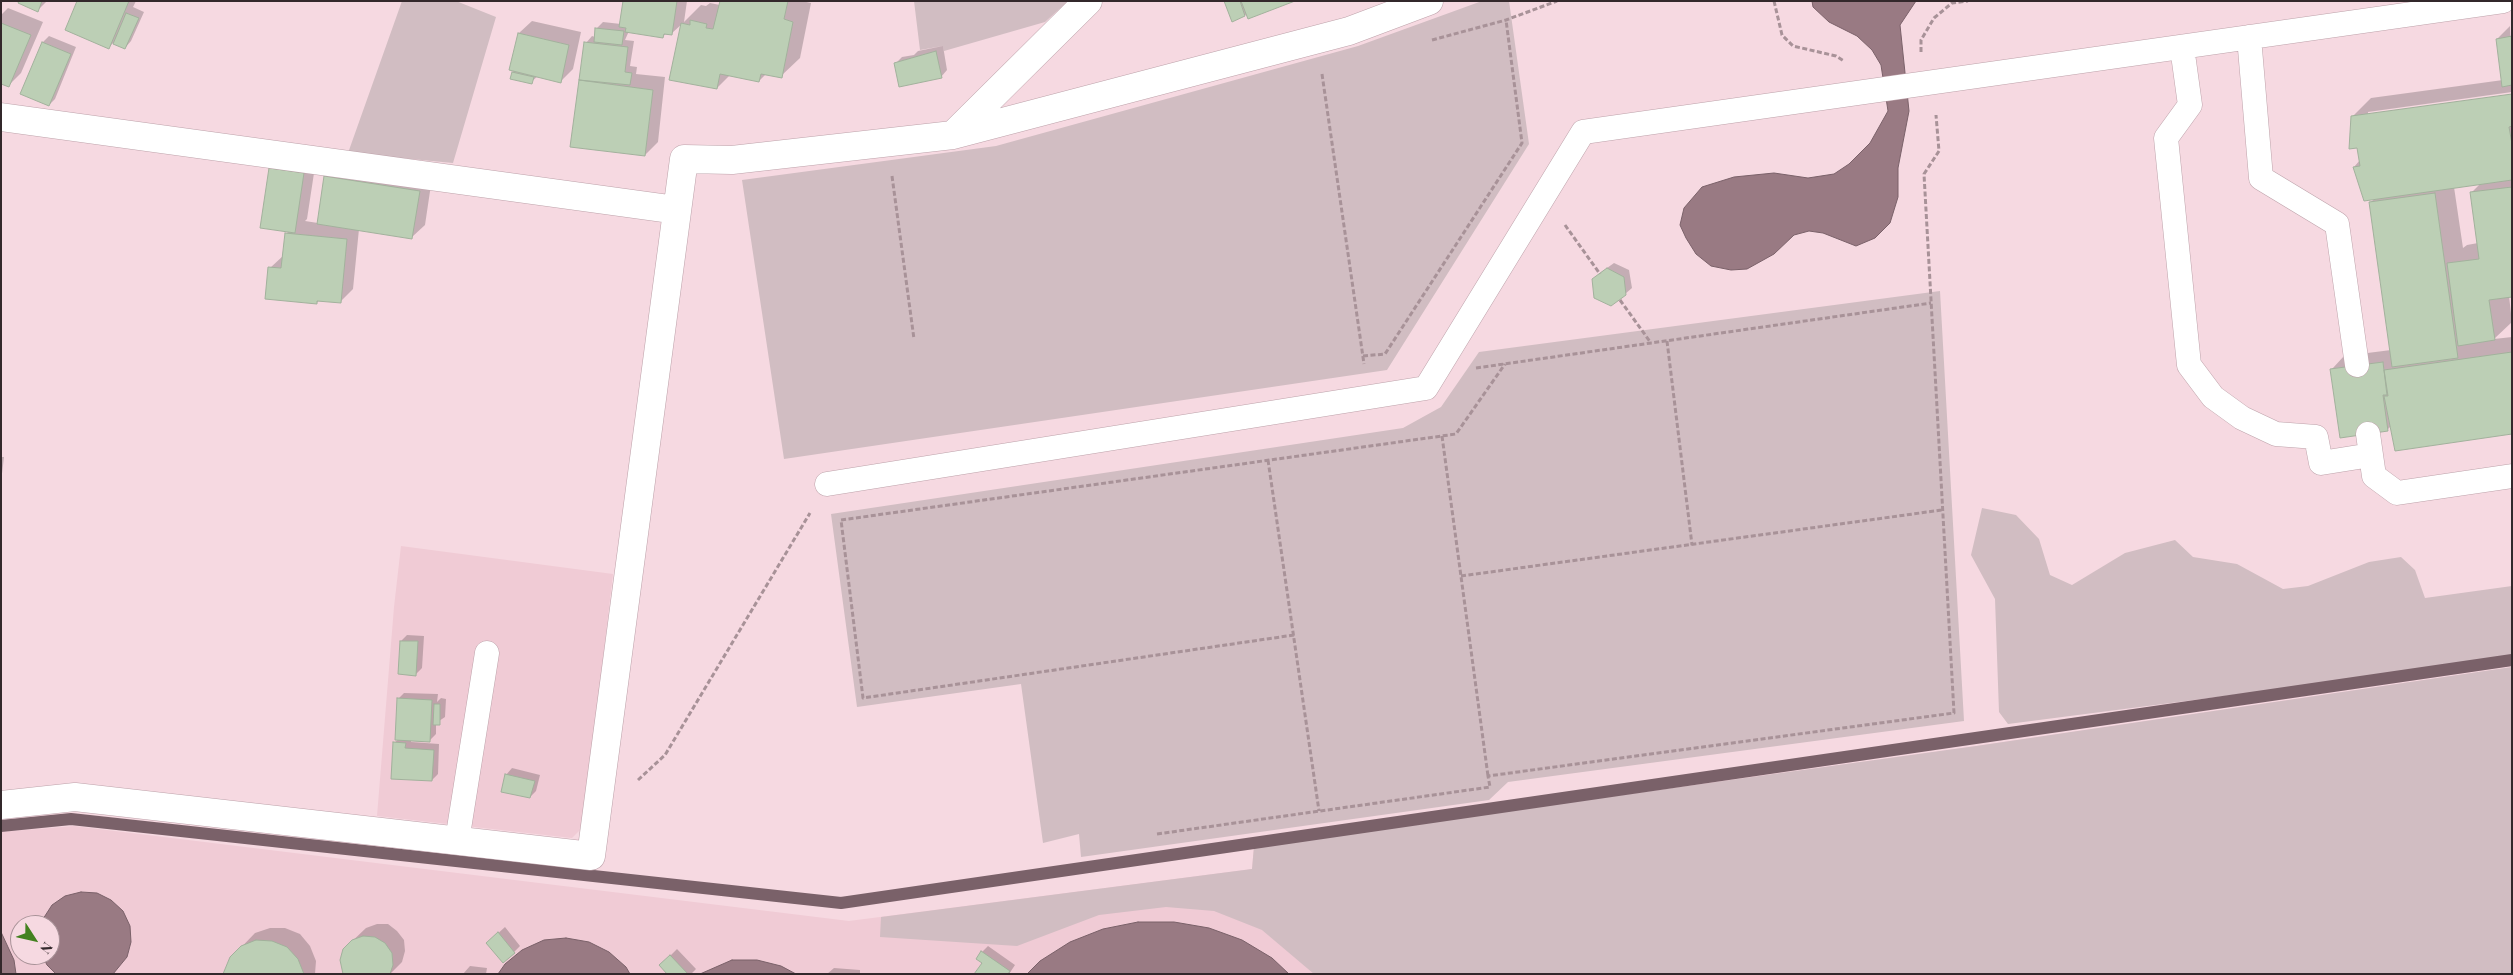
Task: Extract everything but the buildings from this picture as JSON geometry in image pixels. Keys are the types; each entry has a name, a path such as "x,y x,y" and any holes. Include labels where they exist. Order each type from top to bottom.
{"street":[{"path":"953,135 1088,1"},
{"path":"1,805 75,797 591,856 684,159 732,160 953,135 1349,31 1429,1"},
{"path":"1,117 677,210"}],"lane":[{"path":"828,484 1426,388 1583,132 2502,1"},
{"path":"2248,37 2260,178 2337,224 2357,365"},
{"path":"2182,47 2190,105 2166,138 2189,365 2212,397 2242,418 2276,434 2316,437 2320,463 2370,444 2374,476 2397,493 2512,476"},
{"path":"457,841 488,653"}],"path":[{"path":"1774,1 1782,35 1793,46 1836,56 1850,66 1856,93"},
{"path":"1488,776 1954,713 1924,174 1939,151 1922,84 1921,40 1934,18 1953,2 1968,1"},
{"path":"1363,356 1385,354 1522,143 1506,20"},
{"path":"1321,69 1370,397"},
{"path":"891,170 914,339"},
{"path":"1544,196 1600,274"},
{"path":"1620,300 1651,343"},
{"path":"1434,374 1931,303"},
{"path":"1667,341 1692,545"},
{"path":"1294,635 863,698 841,520 1456,434 1505,364"},
{"path":"1157,834 1490,787 1442,436"},
{"path":"1268,460 1319,811"},
{"path":"600,796 628,789 664,755 828,484"},
{"path":"1461,576 1942,510"}],"shaded area":[{"path":"402,1 456,1 496,17 453,163 348,153"},
{"path":"914,1 1068,1 1045,22 944,51 943,46 920,50"},
{"path":"1482,1 1509,1 1529,144 1387,370 784,459 742,180 996,146 1358,46"},
{"path":"1812,1 1916,1 1900,25 1909,111 1898,168 1898,197 1890,223 1875,238 1856,246 1823,233 1809,231 1794,235 1774,254 1747,269 1731,270 1711,266 1696,254 1680,225 1684,208 1702,187 1734,177 1774,173 1808,178 1834,174 1849,164 1870,143 1888,111 1881,65 1872,50 1857,36 1829,22 1813,7"},
{"path":"1940,291 1964,721 1508,782 1489,800 1081,857 1079,834 1043,843 1021,684 857,707 831,514 1403,428 1441,407 1479,352"},
{"path":"1982,508 2016,515 2039,539 2050,575 2072,585 2125,553 2175,540 2193,557 2237,564 2283,589 2308,586 2369,562 2401,557 2415,570 2425,598 2512,586 2512,659 2008,724 1999,712 1995,599 1971,555"},
{"path":"401,546 613,574 583,827 572,838 377,816 394,607"},
{"path":"2512,667 2512,974 1,974 1,832 74,826 849,921 1252,869 1254,846 1976,746"},
{"path":"2512,667 2512,974 1314,974 1262,930 1214,911 1166,907 1099,915 1017,946 880,937 881,917 1252,869 1254,846 1976,746"},
{"path":"81,892 97,893 111,900 123,911 130,926 131,942 127,957 113,974 56,974 47,965 60,965 60,915 46,915 52,905 65,896"},
{"path":"1138,922 1174,922 1209,928 1242,940 1272,958 1289,974 1027,974 1040,961 1070,942 1103,929"},
{"path":"1,932 10,951 10,965 15,965 16,974 1,974"},
{"path":"566,938 589,942 609,952 626,967 630,974 498,974 505,964 522,950 544,940"},
{"path":"732,960 757,960 781,966 796,974 700,974"}],"waterway":[{"path":"1,826 71,819 841,903 2512,660"}]}
